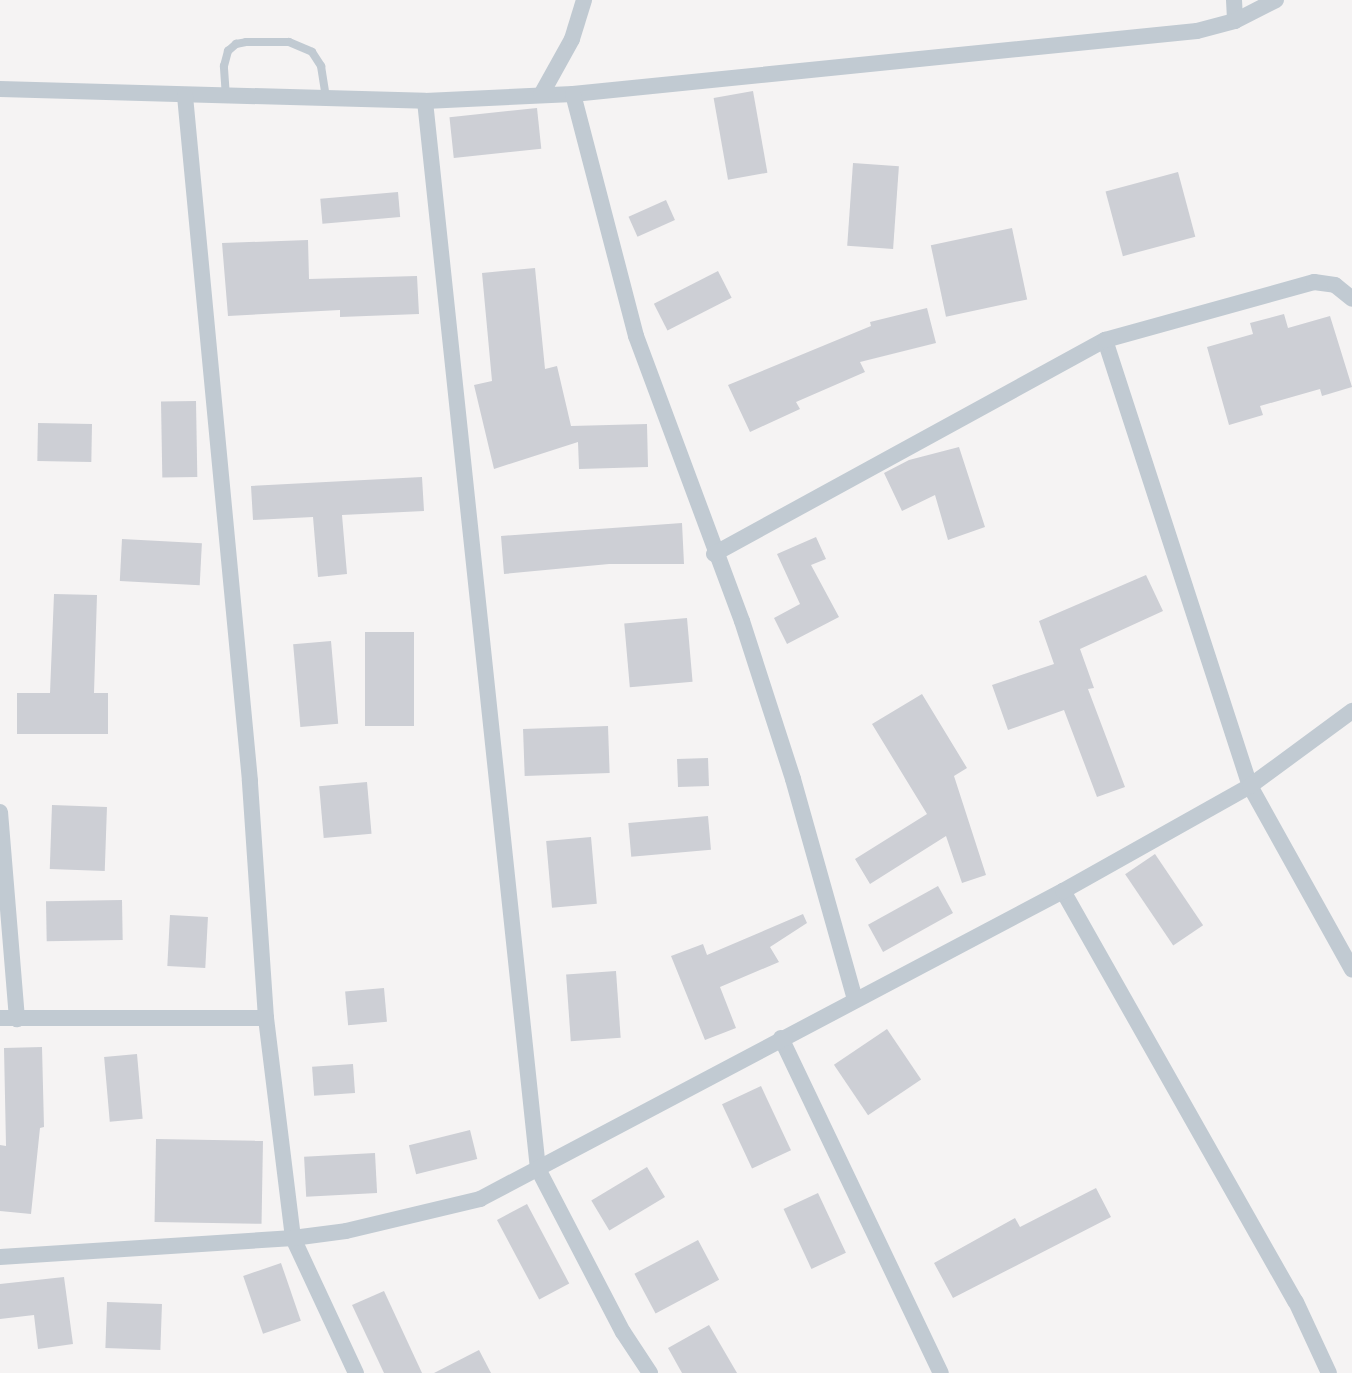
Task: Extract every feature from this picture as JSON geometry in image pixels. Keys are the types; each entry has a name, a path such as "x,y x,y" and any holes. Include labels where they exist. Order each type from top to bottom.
{"street":[{"path":"541,95 572,39 584,0"},
{"path":"1234,0 1235,21"},
{"path":"0,89 425,101 573,94 1197,31 1235,21 1276,0"},
{"path":"573,94 636,336 714,554 742,621 793,779 855,999"},
{"path":"185,96 250,781 266,1018 293,1238 356,1373"},
{"path":"425,101 538,1169 623,1332 650,1373"},
{"path":"714,554 1105,340 1314,282 1335,285 1352,299"},
{"path":"1105,340 1250,786 1352,969"},
{"path":"0,1257 293,1238 346,1231 480,1199 1063,891 1250,786 1352,711"},
{"path":"0,812 9,1019 266,1018"},
{"path":"1063,891 1296,1302 1329,1373"},
{"path":"781,1038 941,1373"}],"lane":[{"path":"226,97 224,66 228,51 236,44 289,42 312,52 321,66 326,99"}],"building":[{"path":"753,91 767,173 728,180 714,98"},
{"path":"537,108 541,149 454,158 449,117"},
{"path":"853,163 899,166 893,249 847,246"},
{"path":"1178,172 1195,237 1123,256 1106,191"},
{"path":"398,192 400,217 322,224 320,199"},
{"path":"666,200 675,220 637,237 629,217"},
{"path":"1012,228 1027,299 946,317 931,245"},
{"path":"308,240 309,279 417,276 419,314 340,317 340,310 228,316 222,243"},
{"path":"535,268 545,369 557,366 571,426 647,424 648,467 579,469 578,442 494,469 474,385 492,381 482,273"},
{"path":"718,271 732,298 667,330 654,304"},
{"path":"927,308 936,343 860,362 865,372 796,402 800,409 750,432 728,385 871,326 870,322"},
{"path":"1284,314 1288,328 1330,316 1352,387 1322,396 1320,389 1260,406 1263,415 1229,425 1207,347 1253,334 1250,323"},
{"path":"196,401 197,477 162,478 161,402"},
{"path":"38,423 92,424 91,462 37,461"},
{"path":"959,447 985,527 948,540 935,495 902,511 884,473 909,460"},
{"path":"422,477 424,511 342,515 347,574 318,577 313,517 253,520 251,486"},
{"path":"682,523 684,564 609,564 504,574 501,536"},
{"path":"816,537 826,559 811,565 839,617 787,644 774,618 800,604 777,554"},
{"path":"122,539 202,543 200,585 120,581"},
{"path":"1146,575 1163,611 1080,649 1094,688 1088,689 1125,787 1097,797 1064,710 1008,730 992,685 1054,664 1039,621"},
{"path":"54,594 97,595 94,693 108,693 108,734 17,734 17,693 50,693"},
{"path":"687,618 693,682 630,687 624,623"},
{"path":"365,632 414,632 414,726 365,726"},
{"path":"331,641 338,724 300,727 293,644"},
{"path":"922,694 967,768 954,776 986,875 962,883 946,836 870,884 855,859 927,814 872,724"},
{"path":"608,726 610,773 525,776 523,729"},
{"path":"708,758 709,786 678,787 677,759"},
{"path":"367,782 372,834 324,838 319,786"},
{"path":"52,805 107,807 105,871 50,869"},
{"path":"708,816 711,850 631,857 628,823"},
{"path":"591,837 597,904 552,908 546,841"},
{"path":"1155,854 1203,925 1173,945 1125,874"},
{"path":"938,886 953,913 883,952 868,925"},
{"path":"122,900 123,940 47,941 46,901"},
{"path":"803,914 807,923 770,947 779,962 720,987 736,1028 705,1040 671,956 703,944 707,955"},
{"path":"170,915 208,917 205,968 167,966"},
{"path":"616,971 621,1038 571,1041 566,974"},
{"path":"384,988 387,1022 348,1025 345,991"},
{"path":"887,1029 921,1080 868,1115 834,1065"},
{"path":"42,1047 44,1127 40,1128 31,1214 0,1211 0,1145 6,1146 4,1048"},
{"path":"137,1054 143,1119 110,1122 104,1057"},
{"path":"353,1064 355,1093 314,1096 312,1067"},
{"path":"761,1086 791,1150 752,1169 722,1104"},
{"path":"470,1130 477,1159 416,1174 409,1145"},
{"path":"156,1139 263,1141 262,1224 155,1222"},
{"path":"375,1153 377,1193 306,1197 304,1157"},
{"path":"647,1167 665,1197 609,1230 591,1200"},
{"path":"1096,1188 1111,1217 953,1298 934,1263 1015,1218 1020,1227"},
{"path":"818,1193 846,1253 811,1269 784,1209"},
{"path":"527,1204 569,1283 539,1299 497,1220"},
{"path":"698,1240 719,1280 656,1314 634,1274"},
{"path":"281,1263 301,1321 263,1334 243,1276"},
{"path":"64,1277 73,1344 38,1349 34,1315 0,1319 0,1284"},
{"path":"384,1291 422,1373 384,1373 352,1305"},
{"path":"107,1302 162,1304 160,1350 105,1348"},
{"path":"709,1325 737,1373 682,1373 668,1348"},
{"path":"479,1350 491,1373 434,1373"}]}
